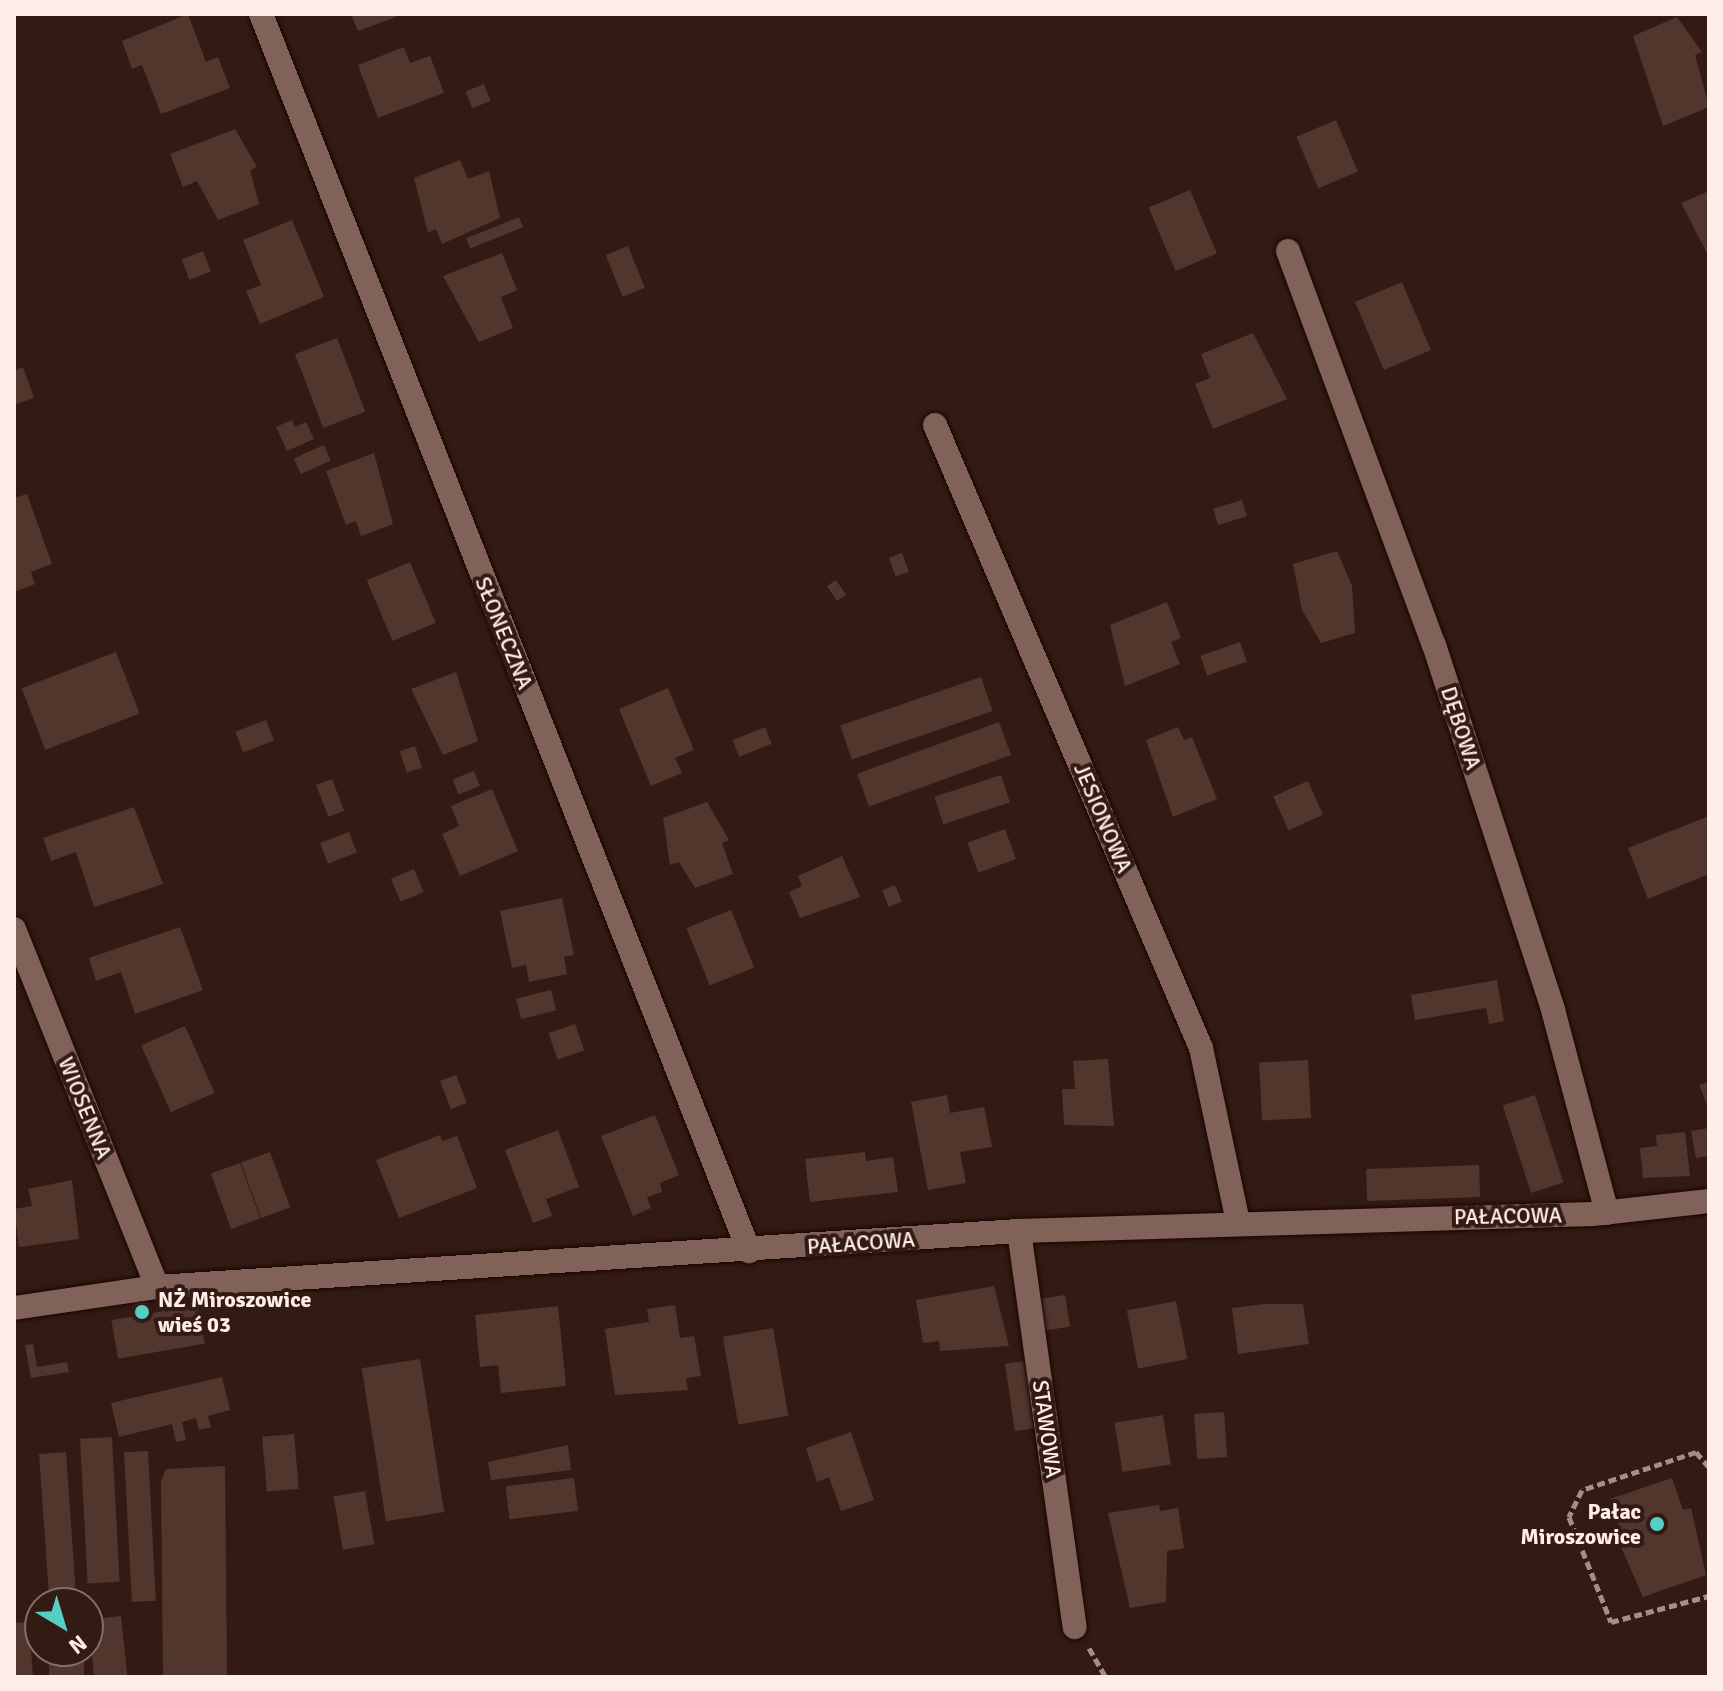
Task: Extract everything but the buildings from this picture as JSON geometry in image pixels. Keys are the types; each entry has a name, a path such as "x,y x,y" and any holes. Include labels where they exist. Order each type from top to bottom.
{"street":[{"name":"SŁONECZNA","path":"261,14 749,1251"},
{"name":"DĘBOWA","path":"1288,251 1434,645 1553,1010 1607,1213"},
{"name":"JESIONOWA","path":"935,425 1201,1048 1238,1222"},
{"name":"WIOSENNA","path":"14,929 157,1287"},
{"name":"PAŁACOWA","path":"14,1308 157,1287 749,1251 1019,1231 1607,1213 1709,1201"},
{"name":"STAWOWA","path":"1019,1231 1075,1627"}],"path":[{"path":"1709,1467 1696,1452 1582,1490 1569,1517 1611,1622 1709,1596"}],"place":[{"name":"NŻ Miroszowice wieś 03","path":"142,1312"},
{"name":"Pałac Miroszowice","path":"1657,1524"}]}
